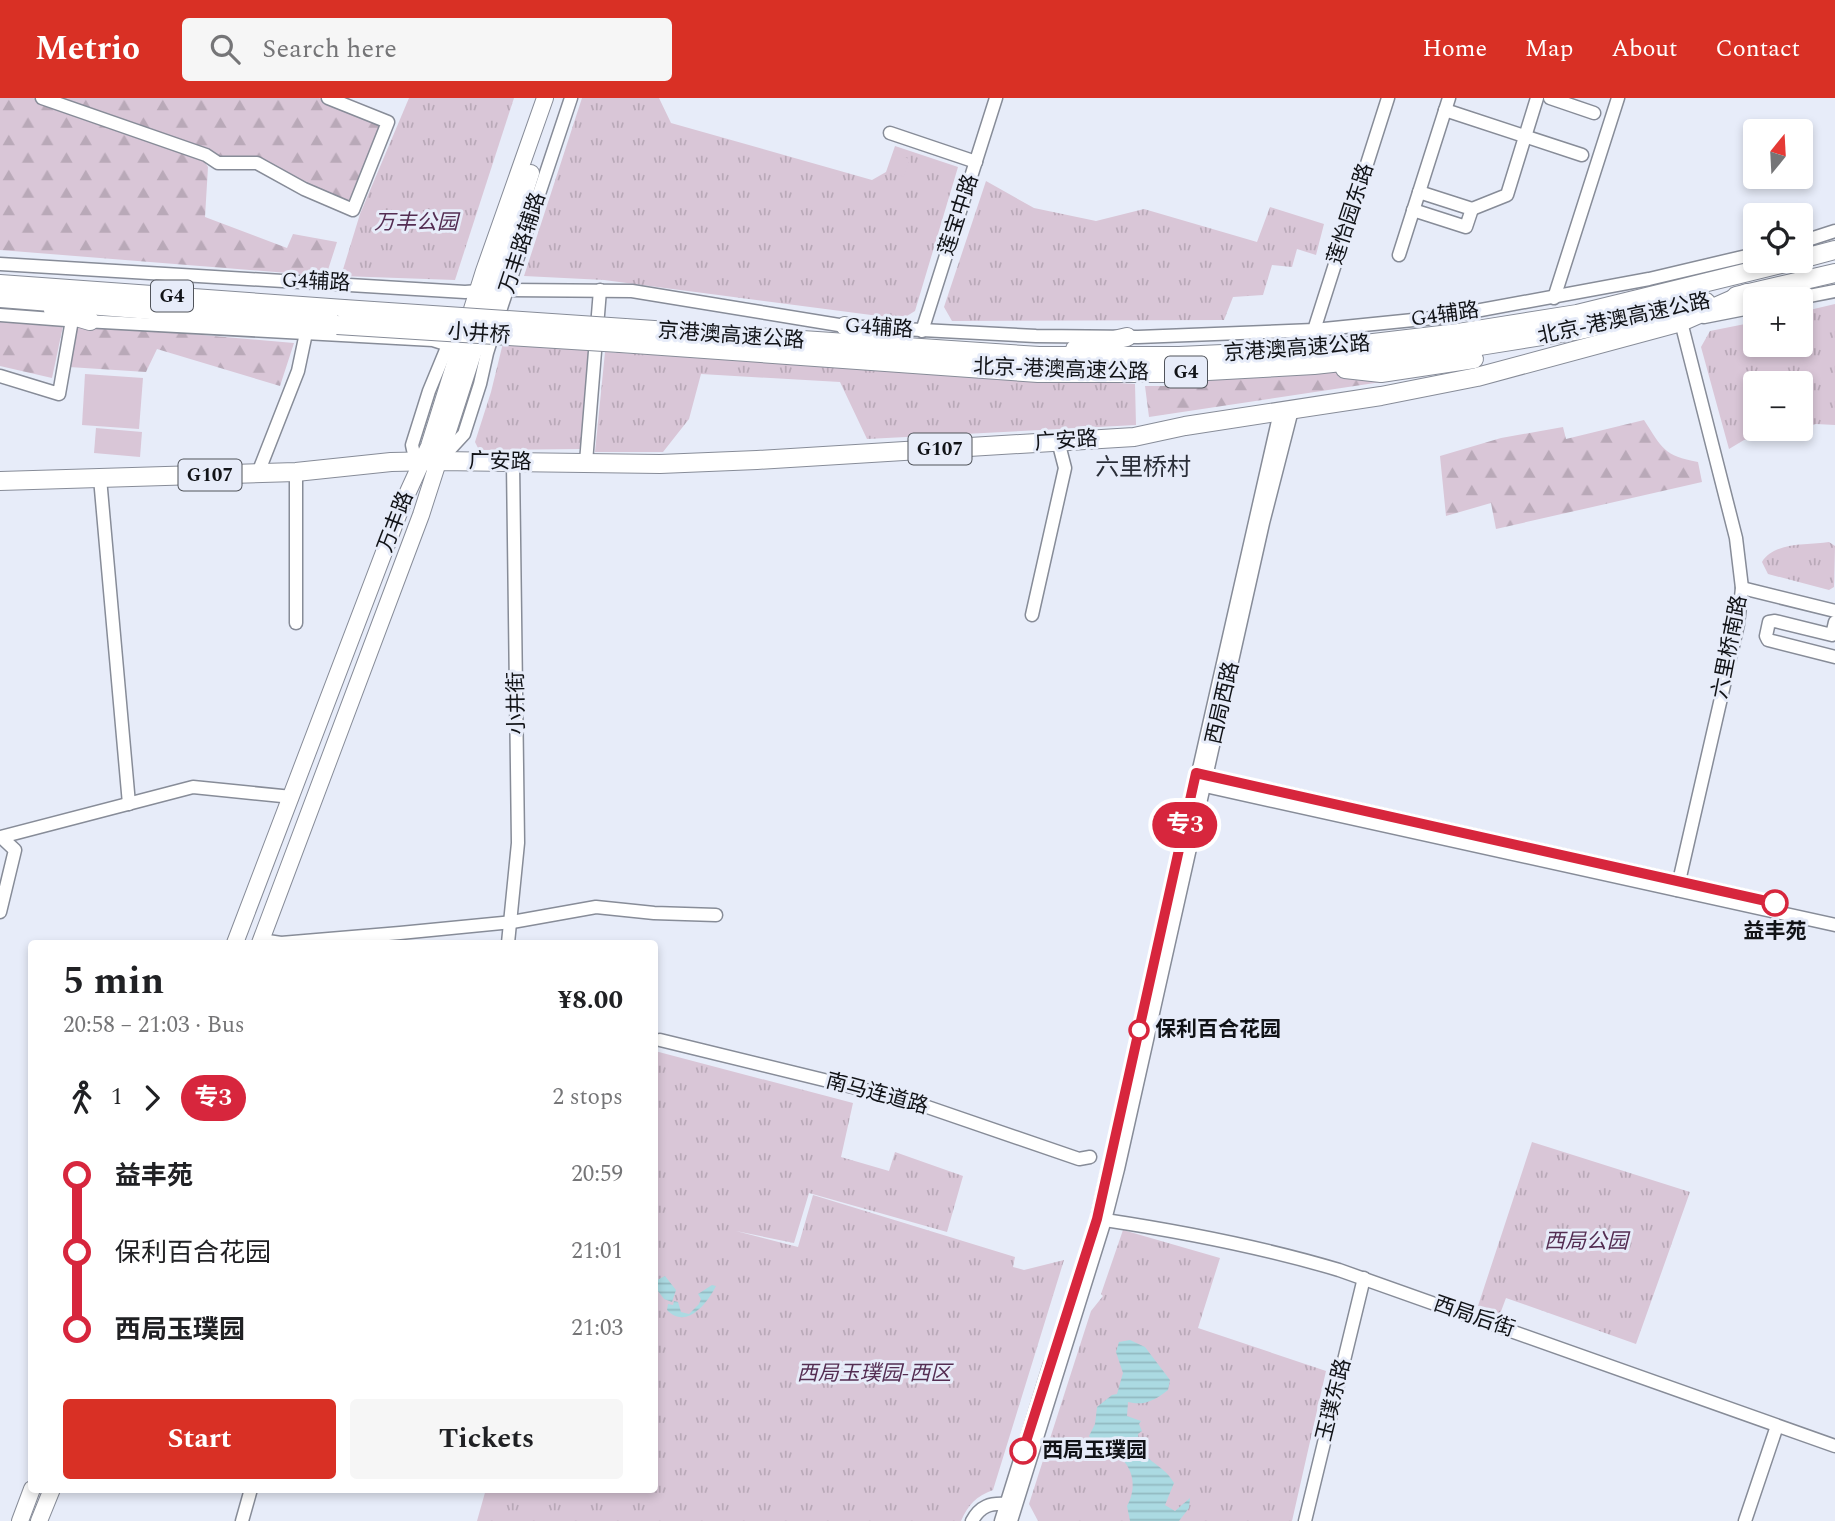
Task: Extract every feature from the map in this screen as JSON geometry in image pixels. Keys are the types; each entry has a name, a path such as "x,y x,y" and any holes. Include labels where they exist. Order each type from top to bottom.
{"highway":[{"path":"1813,256 1835,250"},
{"name":"G4","path":"1790,287 1835,272"},
{"name":"京港澳高速公路","path":"623,336 1039,356 1179,356 1314,350 1458,333 1577,314 1744,273"},
{"name":"G4","path":"0,284 340,317"},
{"name":"G4","path":"0,298 340,317"},
{"path":"19,299 90,321"},
{"name":"北京-港澳高速公路","path":"623,336 1038,373 1172,373 1314,365 1461,349 1743,301"},
{"name":"G107","path":"1681,322 1743,303"},
{"name":"小井桥","path":"340,317 623,336"},
{"name":"广安路","path":"440,461 660,464 1134,437 1466,380 1681,322"},
{"path":"845,326 916,349"},
{"path":"1039,356 1127,337"},
{"path":"1314,365 1381,373 1544,348 1593,345"},
{"name":"G107","path":"0,481 296,472 440,461"}],"main road":[{"name":"万丰路","path":"236,940 402,505 429,446 458,343 493,290 545,98"},
{"name":"万丰路","path":"259,940 440,461 555,98"},
{"path":"402,505 410,505 421,515"},
{"path":"285,875 271,873 290,819 292,797"},
{"path":"242,925 252,923 257,926 258,940"},
{"path":"20,1521 30,1493"},
{"path":"39,1521 50,1493"}],"street":[{"path":"43,98 206,155 218,163 257,163 304,189 353,210 388,122 328,98"},
{"name":"万丰路辅路","path":"493,290 571,98"},
{"name":"莲宝中路","path":"922,331 996,98"},
{"name":"莲怡园东路","path":"1314,331 1388,98"},
{"path":"1419,192 1472,209 1507,195 1537,98"},
{"path":"1550,98 1594,113"},
{"path":"1554,298 1618,98"},
{"path":"1399,255 1447,104 1525,136 1582,155"},
{"path":"890,133 976,162"},
{"path":"1413,210 1466,227 1472,209"},
{"path":"1813,238 1835,231"},
{"name":"G4辅路","path":"0,264 435,290 632,291 845,326 1127,337 1314,331 1443,317 1649,279 1743,257"},
{"path":"433,340 441,327 446,308 444,298 435,290"},
{"path":"586,462 600,290"},
{"path":"1813,295 1835,291"},
{"path":"0,315 458,343"},
{"path":"0,376 59,394 72,320"},
{"name":"六里桥南路","path":"1678,886 1738,624 1742,588 1736,538 1681,322"},
{"path":"258,473 298,371 306,333"},
{"name":"西局西路","path":"1001,1521 1097,1219 1286,411"},
{"path":"1032,615 1065,468 1058,441"},
{"name":"小井街","path":"509,940 518,843 513,463"},
{"path":"296,472 296,623"},
{"path":"100,478 129,804"},
{"path":"1742,588 1835,611"},
{"path":"1834,631 1775,621 1769,622 1766,636 1768,640 1835,657"},
{"path":"1200,779 1678,886 1835,925"},
{"name":"西局西路","path":"1011,1521 1104,1220 1200,779"},
{"path":"0,912 4,873 15,850 1,837 193,787 292,797"},
{"path":"1678,886 1835,916"},
{"path":"352,940 399,938 596,907 654,913 716,915"},
{"name":"南马连道路","path":"660,1040 910,1101 1079,1159 1090,1157"},
{"name":"西局后街","path":"1104,1220 1184,1232 1277,1251 1364,1278 1835,1446"},
{"name":"玉璞东路","path":"1305,1521 1364,1278"},
{"path":"1745,1521 1777,1426"},
{"path":"243,1521 250,1493"},
{"path":"972,1521 980,1509 986,1506 1006,1504"}],"green space":[{"path":"0,98 33,98 201,157 208,167 205,217 287,248 293,234 337,242 326,276 0,250"},
{"path":"58,98 319,98 382,124 350,204 307,186 261,160 219,159"},
{"name":"万丰公园","path":"409,98 514,98 455,280 341,276 360,214"},
{"path":"582,98 659,98 671,123 872,180 886,172 895,146 958,167 915,311 902,319 604,280 524,276"},
{"path":"893,154 910,159 904,177 888,171"},
{"path":"986,181 1034,208 1096,221 1144,209 1257,242 1270,207 1324,224 1316,255 1297,249 1292,267 1272,265 1263,295 1233,297 1224,320 952,321 944,307"},
{"path":"1835,304 1835,425 1813,425 1813,371 1743,371 1743,441 1729,449 1701,347 1710,331 1743,324 1743,357 1813,357 1813,309"},
{"path":"0,321 63,326 52,378 0,366"},
{"path":"77,324 294,343 280,386 157,349 146,372 69,367"},
{"path":"503,343 590,350 580,449 479,450 475,442"},
{"path":"605,352 1135,384 1136,425 867,439 840,382 701,374 689,419 663,452 595,452"},
{"path":"1332,371 1386,375 1388,381 1149,417 1145,386 1165,386 1166,376"},
{"path":"85,374 143,378 139,429 82,425"},
{"path":"1644,420 1665,449 1678,457 1698,462 1702,482 1496,529 1491,503 1446,516 1440,456 1501,438 1563,427 1566,439"},
{"path":"96,428 142,432 140,457 94,453"},
{"path":"1829,542 1835,546 1834,587 1829,590 1768,574 1762,562 1774,551 1782,548"},
{"name":"西局玉璞园-西区","path":"658,1052 853,1103 841,1157 889,1171 895,1152 963,1176 947,1232 809,1193 794,1243 736,1231 798,1247 813,1195 1015,1257 1013,1267 1024,1270 1064,1260 993,1490 973,1502 961,1521 477,1521 485,1493 658,1493"},
{"path":"658,1118 671,1121 658,1174"},
{"name":"西局公园","path":"1532,1142 1690,1192 1636,1344 1506,1298 1500,1314 1478,1306"},
{"path":"1123,1230 1220,1258 1198,1328 1326,1371 1292,1521 1038,1521 1029,1504 1091,1311 1103,1296 1101,1294"}],"water":[{"path":"665,1276 676,1290 672,1302 664,1299 658,1291 658,1280"},
{"path":"712,1285 716,1286 702,1307 688,1316 674,1315 667,1310 668,1304 673,1305 674,1301 678,1302 681,1312 689,1314 699,1304 701,1299 698,1294"},
{"path":"1130,1340 1145,1347 1170,1380 1168,1390 1153,1400 1144,1403 1128,1402 1127,1416 1141,1421 1139,1424 1142,1431 1138,1434 1142,1451 1174,1483 1165,1505 1175,1511 1190,1498 1189,1508 1179,1521 1130,1521 1127,1506 1133,1483 1129,1469 1119,1457 1097,1445 1089,1436 1095,1424 1097,1407 1117,1394 1123,1373 1116,1352 1119,1342"}],"bus line":[{"name":"专3","path":"1023,1451 1097,1219 1196,773 1775,903"}],"place":[{"name":"益丰苑","path":"1775,903"},
{"name":"保利百合花园","path":"1139,1030"},
{"name":"西局玉璞园","path":"1023,1451"}],"district":[{"name":"六里桥村","path":"1143,468"}]}
